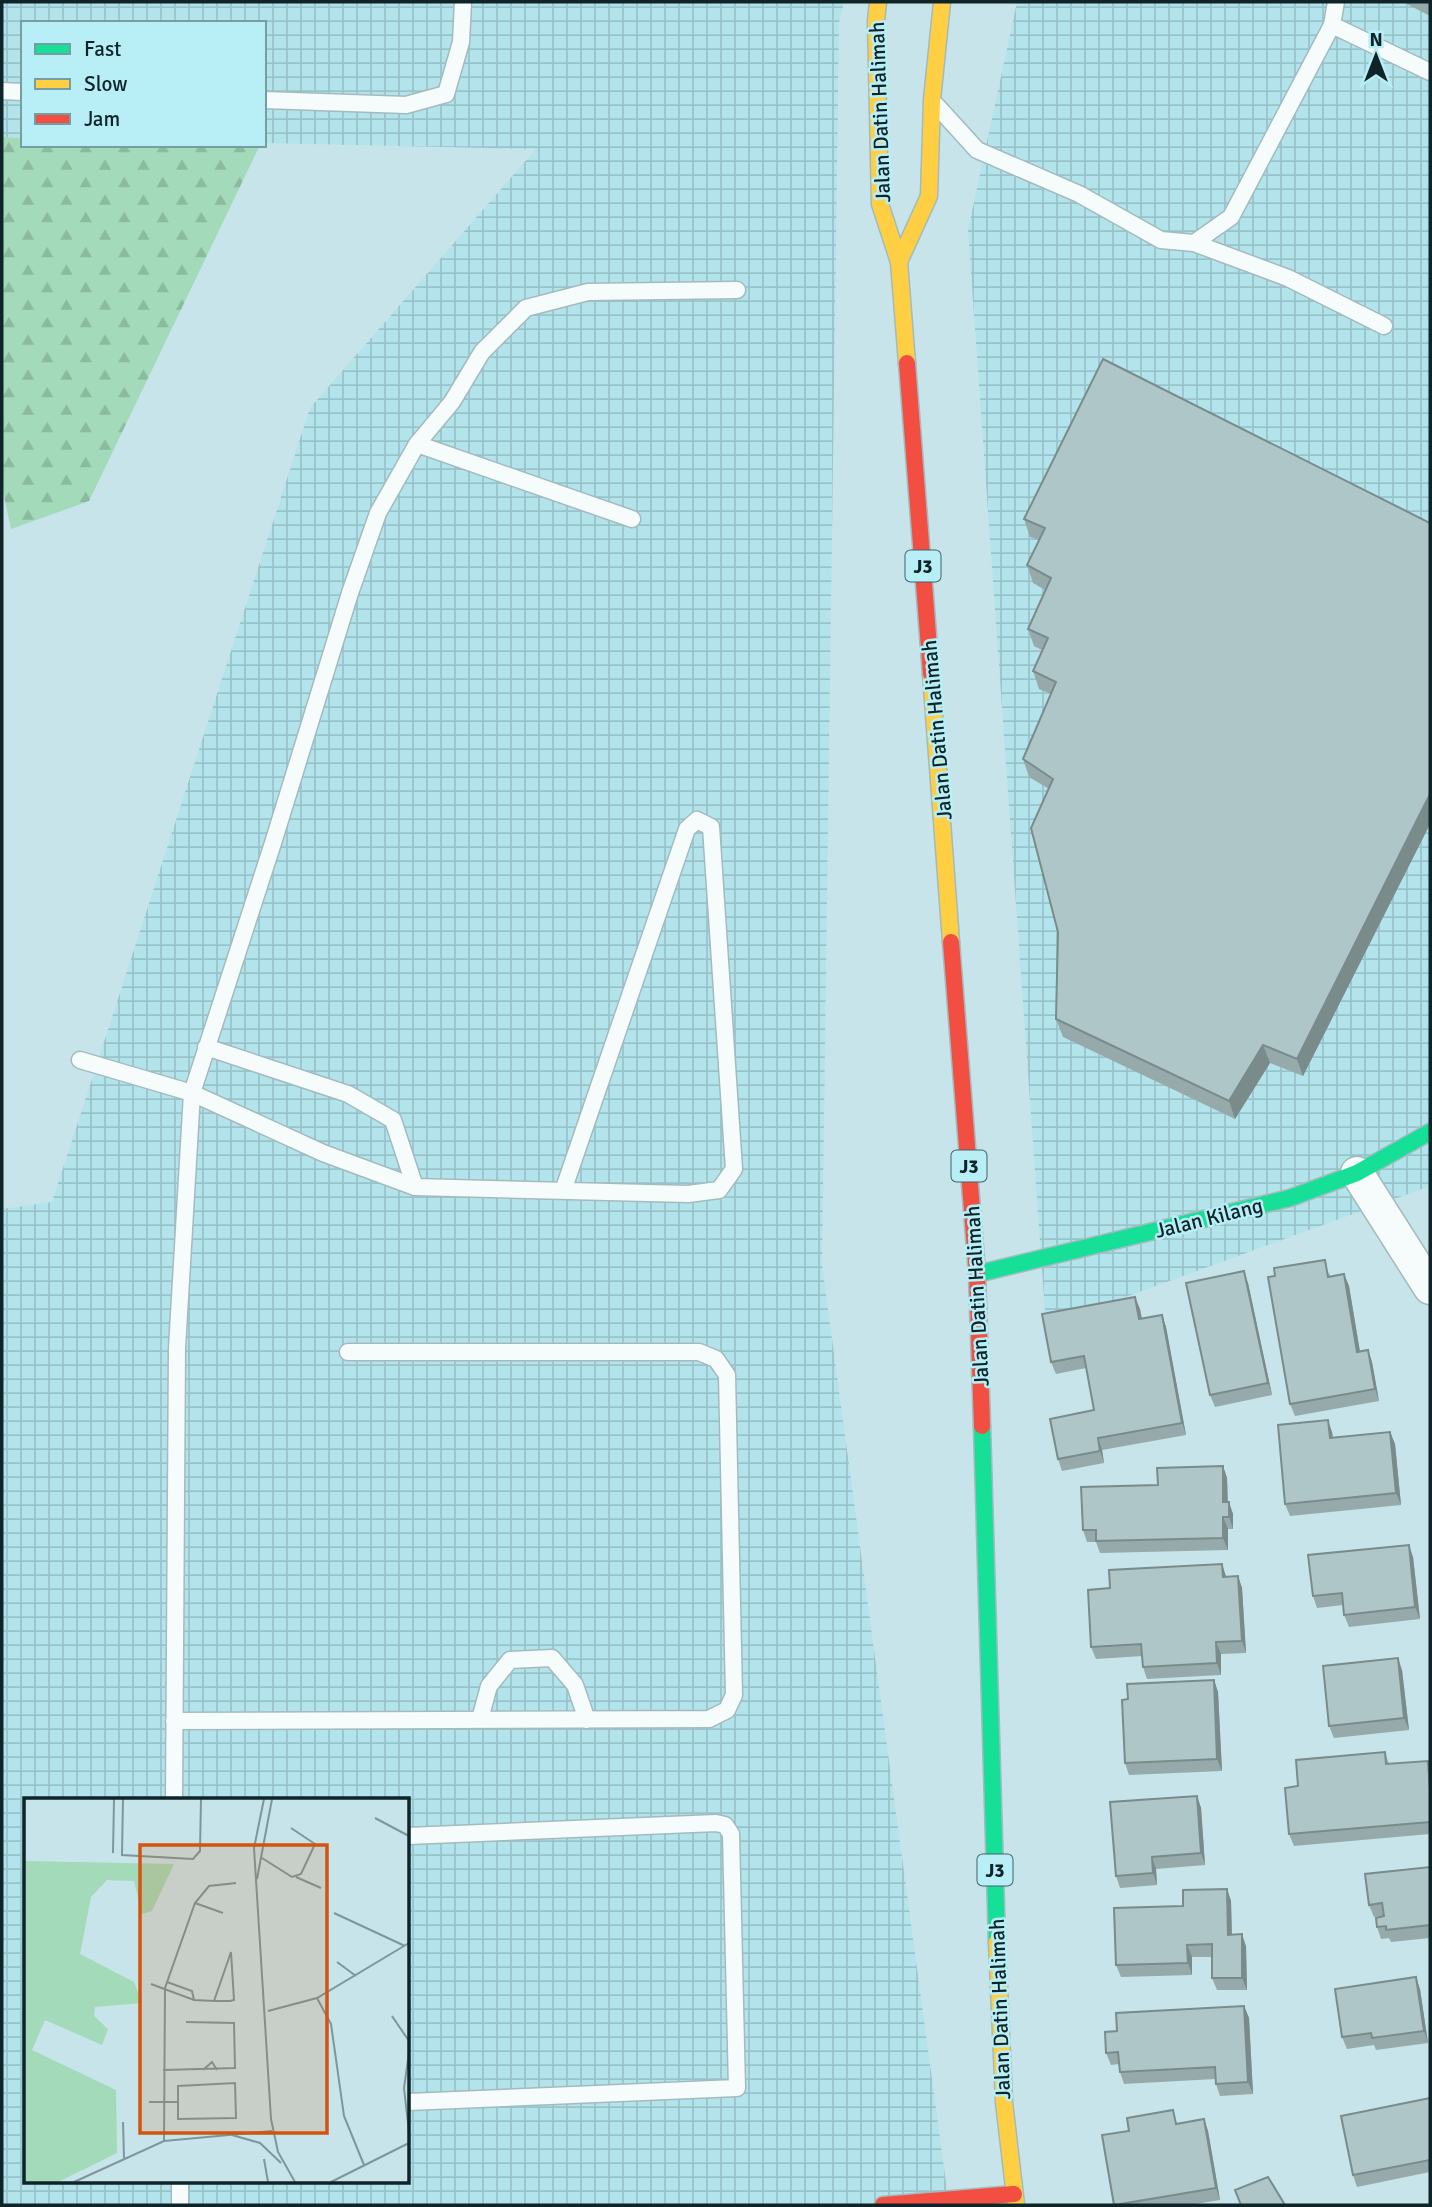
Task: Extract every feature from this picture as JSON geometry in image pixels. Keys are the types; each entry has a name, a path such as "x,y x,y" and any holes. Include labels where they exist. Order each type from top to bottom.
{"main road":[{"name":"Jalan Datin Halimah","path":"878,2 876,21 880,204 899,262 977,1274 999,1999 1004,2102 1015,2200"},
{"name":"Jalan Datin Halimah","path":"899,262 929,196 932,100 942,2"},
{"name":"Jalan Kilang","path":"977,1274 1290,1198 1357,1173 1430,1132"},
{"path":"883,2205 1015,2200"}],"street":[{"path":"1357,1173 1430,1288"}],"lane":[{"path":"266,100 406,105 446,94 461,41 463,2"},
{"path":"1194,243 1231,217 1332,25 1336,2"},
{"path":"1332,25 1430,72"},
{"path":"2,91 21,92"},
{"path":"932,100 977,150 1079,194 1161,240 1194,243 1288,278 1384,326"},
{"path":"174,1798 177,1348 192,1093 378,513 417,444 452,402 482,352 526,308 588,292 737,290"},
{"path":"417,444 632,519"},
{"path":"79,1060 192,1093 323,1153 415,1187 563,1191 688,1194 719,1190 734,1170 710,827 697,820 687,829 563,1191"},
{"path":"206,1047 348,1094 393,1121 415,1187"},
{"path":"174,1721 709,1719 727,1710 734,1695 727,1375 716,1359 699,1352 348,1352"},
{"path":"480,1719 489,1686 510,1660 552,1658 575,1685 587,1720"},
{"path":"410,1836 716,1823 725,1825 731,1834 737,2088 410,2102"},
{"path":"180,2182 180,2205"}],"shaded area":[{"path":"2,2 844,2 839,23 822,1265 949,2205 2,2205 2,1209 52,1202 310,408 536,149 266,143 266,21 21,21 21,138 2,137"},
{"path":"1017,2 1430,2 1430,1186 1046,1326 968,230"}],"green space":[{"path":"2,137 21,138 21,147 259,147 89,501 11,529 2,487"}],"building":[{"path":"1103,359 1430,523 1430,794 1297,1059 1263,1045 1229,1101 1056,1019 1058,932 1031,828 1053,779 1023,759 1056,682 1033,671 1048,638 1028,629 1051,578 1027,565 1045,528 1024,519"},
{"path":"1325,1260 1328,1277 1344,1274 1357,1352 1368,1350 1375,1389 1290,1404 1268,1277 1275,1276 1274,1268"},
{"path":"1244,1271 1268,1383 1210,1395 1186,1283"},
{"path":"1135,1297 1139,1319 1162,1315 1182,1423 1098,1438 1100,1451 1058,1459 1050,1419 1094,1410 1084,1356 1051,1362 1042,1314"},
{"path":"1328,1420 1330,1438 1390,1432 1396,1493 1285,1504 1278,1425"},
{"path":"1223,1466 1223,1502 1229,1502 1229,1517 1223,1517 1223,1538 1096,1541 1096,1530 1083,1530 1081,1487 1158,1485 1157,1468"},
{"path":"1409,1545 1415,1607 1344,1615 1342,1593 1313,1596 1308,1555"},
{"path":"1222,1564 1223,1577 1238,1576 1242,1641 1216,1642 1217,1663 1143,1667 1141,1644 1091,1647 1088,1590 1110,1588 1109,1570"},
{"path":"1398,1658 1404,1718 1329,1726 1323,1666"},
{"path":"1214,1680 1217,1759 1125,1763 1122,1700 1128,1699 1127,1684"},
{"path":"1385,1752 1386,1764 1428,1761 1430,1822 1289,1834 1285,1788 1298,1786 1296,1760"},
{"path":"1197,1796 1201,1853 1152,1857 1153,1873 1116,1876 1110,1802"},
{"path":"1430,1867 1430,1925 1386,1930 1386,1926 1377,1927 1376,1918 1384,1916 1382,1903 1369,1905 1365,1874"},
{"path":"1227,1889 1228,1935 1242,1934 1242,1978 1212,1978 1212,1944 1187,1945 1188,1963 1116,1965 1114,1908 1183,1906 1183,1890"},
{"path":"1416,1977 1424,2031 1372,2038 1371,2033 1342,2037 1335,1989"},
{"path":"1244,2006 1248,2082 1216,2084 1215,2067 1120,2072 1118,2052 1106,2053 1105,2032 1117,2031 1116,2013"},
{"path":"1430,2098 1430,2160 1353,2175 1341,2116"},
{"path":"1173,2110 1176,2124 1204,2119 1216,2188 1114,2205 1102,2135 1129,2131 1127,2118"},
{"path":"1268,2177 1285,2205 1241,2205 1235,2190"}],"traffic: fast":[{"path":"977,1274 1290,1198 1357,1173 1430,1132"},
{"path":"982,1426 997,1942"}],"traffic: slow":[{"path":"878,2 876,21 880,204 899,262 907,363"},
{"path":"899,262 929,196 932,100 942,2"},
{"path":"931,674 951,942"},
{"path":"997,1942 1004,2102 1016,2205"}],"traffic: jam":[{"path":"907,363 931,674"},
{"path":"951,942 977,1274 982,1426"},
{"path":"883,2205 1014,2194"}]}
